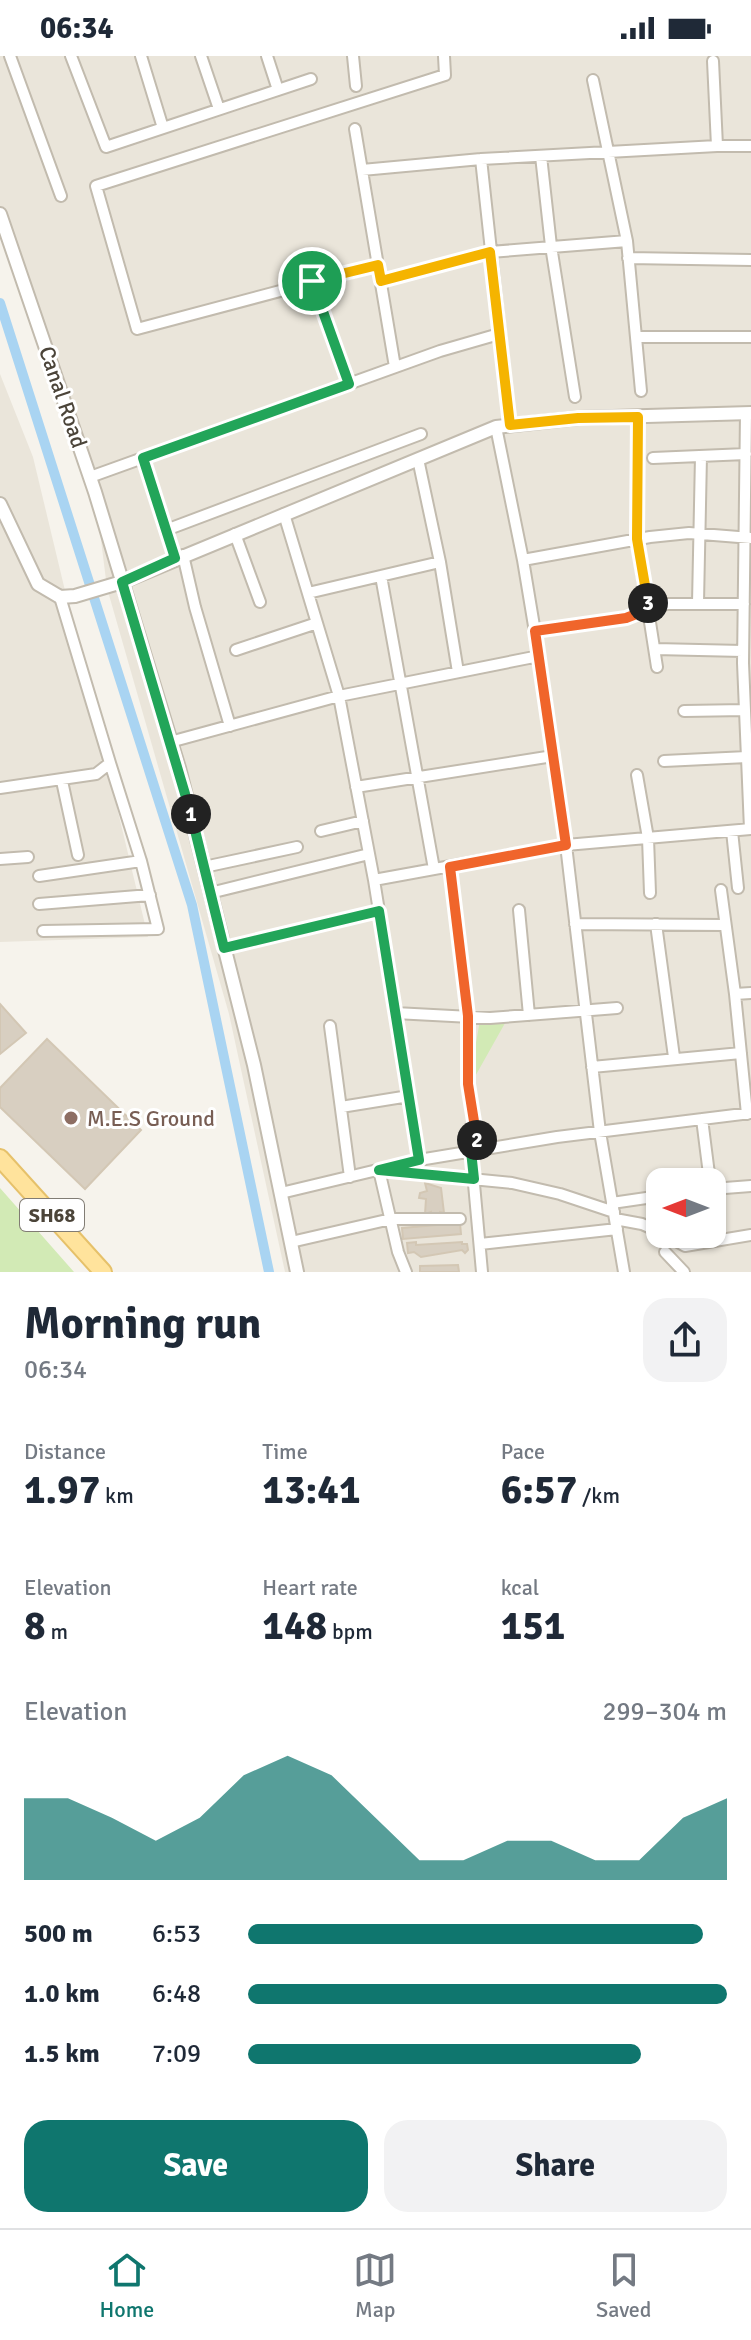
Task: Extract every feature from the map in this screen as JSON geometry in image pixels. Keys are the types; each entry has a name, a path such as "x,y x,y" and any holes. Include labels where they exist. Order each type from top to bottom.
{"main road":[{"name":"SH68","path":"0,1158 103,1272"}],"street":[{"path":"10,56 61,196"},
{"path":"71,56 106,147 311,79"},
{"path":"141,56 163,128"},
{"path":"201,56 219,109"},
{"path":"267,56 278,90"},
{"path":"353,56 356,86"},
{"path":"378,265 137,329 96,186 445,75 444,56"},
{"path":"713,61 717,146"},
{"path":"593,80 627,241 641,391"},
{"path":"355,129 395,367"},
{"path":"362,170 481,159 751,146"},
{"path":"541,156 551,246 575,397"},
{"path":"481,159 499,334 503,426 566,845 600,1132 624,1272"},
{"name":"Canal Road","path":"0,214 90,477 170,742 254,1065 297,1272"},
{"path":"381,281 490,252 627,241"},
{"path":"628,258 751,260"},
{"path":"312,281 349,384"},
{"path":"90,477 395,367 499,334"},
{"path":"636,337 751,337"},
{"path":"0,504 38,584 60,597 75,596 107,588 503,426 578,418 749,413 743,651 747,663 745,710 750,829 566,845 374,880"},
{"path":"638,417 637,539 657,667"},
{"path":"166,530 421,434"},
{"path":"653,458 746,454"},
{"path":"698,603 701,456"},
{"path":"143,458 166,530 179,557 230,726"},
{"path":"418,459 440,562 458,672"},
{"path":"284,514 339,696 374,880 419,1160"},
{"path":"235,534 260,602"},
{"path":"523,560 637,539 700,534 748,538"},
{"path":"308,593 440,562"},
{"path":"381,576 434,869"},
{"path":"43,931 158,929 141,861 60,597"},
{"path":"535,631 626,618 667,604 744,604"},
{"path":"236,650 317,623"},
{"path":"655,649 743,651"},
{"path":"170,742 339,696 539,656"},
{"path":"684,711 745,710"},
{"path":"356,787 553,756"},
{"path":"664,761 747,757"},
{"path":"0,788 96,774 110,763"},
{"path":"637,775 648,838 650,893"},
{"path":"62,781 78,855"},
{"path":"321,831 363,821"},
{"path":"732,831 738,888"},
{"path":"204,867 297,847"},
{"path":"210,893 369,854"},
{"path":"0,859 28,857"},
{"path":"39,876 141,861"},
{"path":"450,867 468,1016 468,1084 482,1272"},
{"path":"281,1193 475,1150 749,1113 721,890"},
{"path":"39,904 150,895"},
{"path":"519,910 529,1015"},
{"path":"224,948 379,911"},
{"path":"575,924 725,925"},
{"path":"656,924 674,1057"},
{"path":"735,994 751,993"},
{"path":"395,1013 529,1015 617,1008"},
{"path":"330,1026 350,1177"},
{"path":"592,1067 741,1053"},
{"path":"341,1107 409,1096"},
{"path":"702,1119 708,1168"},
{"path":"379,1170 524,1185 560,1194 646,1226"},
{"path":"379,1170 406,1272"},
{"path":"726,1188 751,1186"},
{"path":"480,1244 614,1216 646,1202"},
{"path":"291,1242 391,1219 460,1219"},
{"path":"726,1239 751,1235"},
{"path":"665,1252 684,1272"}],"shaded area":[{"path":"0,56 751,56 751,1272 285,1272 229,1014 107,588 95,492 0,214"},
{"path":"0,374 33,457 148,937 0,942"}],"green space":[{"path":"509,1016 468,1089 480,1020"},
{"path":"0,1188 74,1272 0,1272"}],"building":[{"path":"0,1004 26,1033 0,1054"},
{"name":"M.E.S Ground","path":"47,1039 141,1130 85,1189 0,1107 0,1088"},
{"path":"425,1183 441,1188 444,1213 440,1212 440,1217 431,1216 431,1212 425,1214 426,1199 419,1198 420,1193 427,1191"},
{"path":"460,1223 461,1234 403,1239 402,1228"},
{"path":"416,1242 416,1245 462,1242 467,1244 468,1250 465,1253 462,1250 421,1257 414,1252 408,1253 407,1243"},
{"path":"458,1265 459,1272 420,1272 420,1266"}],"waterway":[{"path":"0,303 192,905 269,1272"}],"place":[{"name":"M.E.S Ground","path":"71,1118"}],"route":[{"path":"490,252 510,425 578,418 638,417 637,539 649,609 626,618 535,631 566,845 450,867 468,1016 468,1084 479,1150 471,1151 474,1179 379,1170 419,1160 379,911 224,948 179,768 122,582 175,558 143,458 349,384 312,281 378,265 381,281 490,252"}]}
